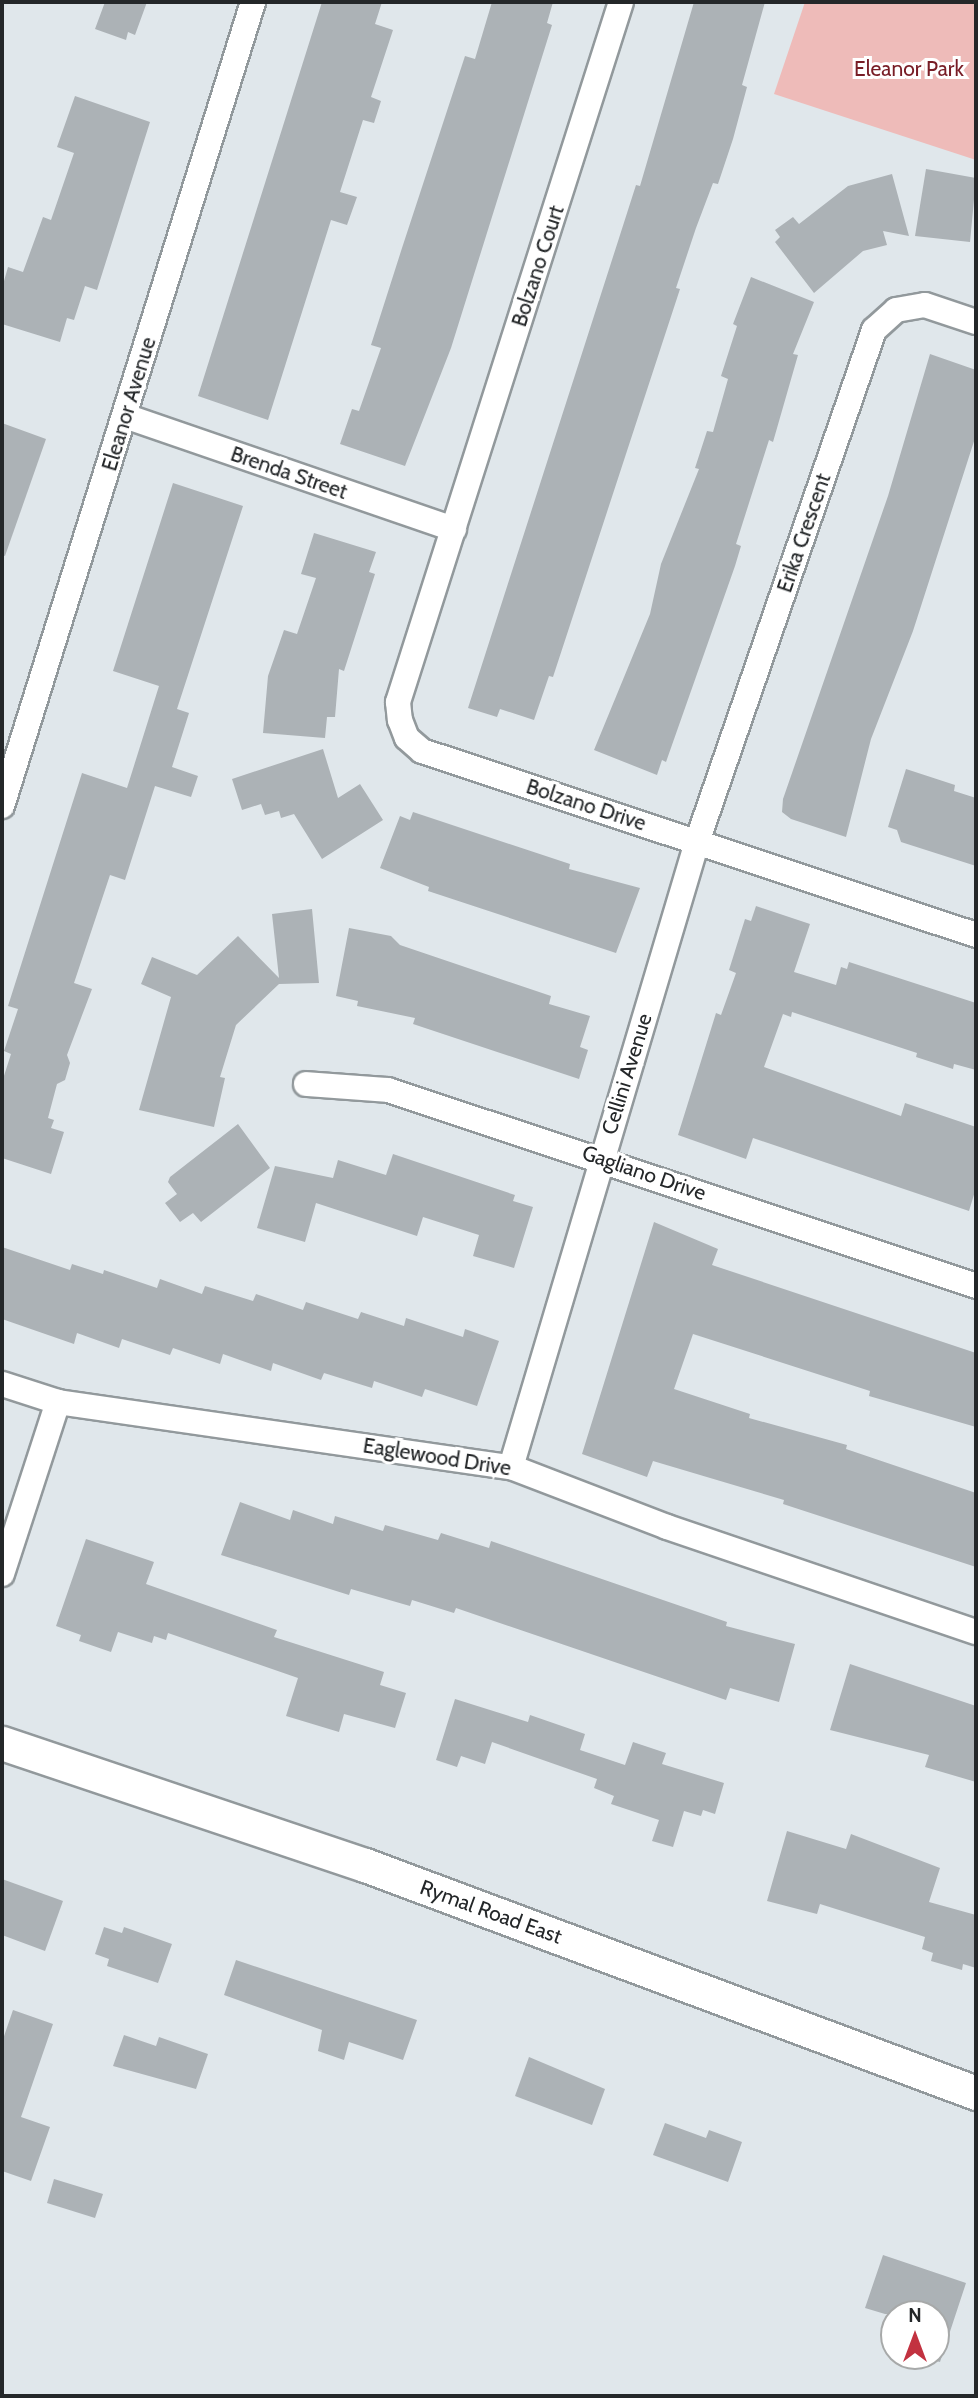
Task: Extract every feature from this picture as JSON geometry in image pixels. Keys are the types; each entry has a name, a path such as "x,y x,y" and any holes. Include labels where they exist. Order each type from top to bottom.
{"main road":[{"name":"Rymal Road East","path":"2,1743 365,1865 976,2093"}],"street":[{"name":"Eleanor Avenue","path":"2,806 253,2"},
{"name":"Bolzano Court","path":"454,529 621,2"},
{"name":"Erika Crescent","path":"697,842 874,330 896,310 925,304 976,322"},
{"name":"Brenda Street","path":"125,416 454,529"},
{"name":"Bolzano Drive","path":"454,529 398,702 407,738 422,751 976,935"},
{"name":"Cellini Avenue","path":"511,1467 697,842"},
{"name":"Gagliano Drive","path":"306,1084 388,1090 602,1158 976,1286"},
{"name":"Eaglewood Drive","path":"2,1384 58,1402 511,1467 667,1527 976,1632"},
{"path":"2,1574 58,1402"}],"green space":[{"name":"Eleanor Park","path":"805,2 976,2 976,160 774,94"}],"building":[{"path":"105,2 147,2 135,35 128,32 126,40 95,29"},
{"path":"322,2 382,2 375,24 393,30 371,97 381,101 374,123 363,120 340,192 357,197 347,225 331,220 268,420 198,396"},
{"path":"492,2 553,2 547,23 552,25 451,348 405,466 340,444 352,409 359,411 381,348 371,345 465,56 475,59"},
{"path":"694,2 765,2 742,85 747,87 733,139 718,184 713,183 696,228 676,288 680,289 553,677 549,676 534,720 500,709 497,717 468,708 636,185 640,186"},
{"path":"75,96 150,122 97,290 85,286 74,320 67,318 60,342 2,324 2,288 8,267 23,272 43,217 51,220 74,153 57,147"},
{"path":"926,169 976,178 970,242 915,236"},
{"path":"892,174 909,236 883,231 887,245 863,251 814,293 775,242 780,237 775,230 793,217 799,224 848,186"},
{"path":"751,277 814,302 793,354 798,355 773,442 769,440 736,544 741,546 735,566 666,762 662,760 657,775 594,750 650,614 661,564 699,469 695,468 707,431 713,432 728,379 721,376 737,326 733,324"},
{"path":"930,354 976,370 976,435 913,631 871,739 846,837 791,819 782,812 783,799 888,496"},
{"path":"2,423 46,439 5,556 2,555"},
{"path":"173,483 243,506 177,709 189,713 172,767 198,776 191,797 155,786 125,880 110,875 74,983 92,989 67,1055 70,1063 65,1080 57,1084 48,1118 54,1120 51,1128 64,1132 51,1174 2,1158 2,1082 11,1054 4,1051 18,1009 8,1006 82,773 127,788 159,686 113,671"},
{"path":"314,533 376,552 369,572 375,574 344,671 339,669 335,717 327,717 325,738 263,733 268,676 284,630 297,634 316,578 301,574"},
{"path":"323,749 338,798 360,784 383,820 322,859 294,814 281,818 279,811 265,815 261,804 242,810 232,779"},
{"path":"906,769 955,785 954,791 976,798 976,866 901,842 897,830 888,827"},
{"path":"413,812 570,864 569,869 640,888 616,953 428,891 429,887 380,868 400,816 410,820"},
{"path":"756,906 810,924 794,972 836,985 841,967 847,969 849,962 976,1003 976,1070 954,1064 953,1069 916,1057 917,1053 792,1012 791,1017 783,1014 764,1067 901,1116 905,1103 976,1127 976,1188 969,1211 753,1138 746,1159 678,1135 716,1013 721,1015 736,973 729,970 745,919 751,921"},
{"path":"312,909 319,983 279,984 236,1025 220,1077 225,1078 214,1127 139,1110 171,997 141,984 152,957 197,975 238,936 279,978 272,914"},
{"path":"349,928 391,936 400,945 551,996 549,1004 590,1016 580,1047 588,1050 579,1079 413,1024 415,1018 357,1006 358,1001 336,996"},
{"path":"238,1124 270,1168 201,1222 193,1213 180,1222 165,1203 177,1194 168,1182 170,1177"},
{"path":"393,1154 515,1195 513,1201 533,1207 514,1268 473,1256 479,1235 423,1217 417,1236 316,1203 305,1242 257,1228 275,1166 333,1178 338,1160 386,1175"},
{"path":"654,1222 718,1249 712,1265 976,1353 976,1427 869,1396 870,1391 693,1334 674,1389 750,1414 749,1418 847,1445 846,1449 976,1493 976,1567 783,1504 784,1500 653,1461 647,1477 582,1454"},
{"path":"2,1247 70,1270 72,1264 103,1274 104,1270 157,1288 160,1279 202,1294 205,1286 253,1301 256,1294 303,1310 306,1302 358,1319 361,1312 404,1326 406,1318 463,1337 465,1329 499,1341 477,1406 425,1389 422,1397 374,1381 372,1388 324,1373 321,1380 273,1363 271,1371 223,1354 220,1364 173,1348 170,1355 122,1339 119,1348 77,1333 74,1344 2,1319"},
{"path":"240,1502 290,1520 293,1510 333,1524 335,1516 383,1531 385,1525 438,1540 441,1533 489,1548 491,1541 727,1622 726,1626 795,1644 779,1702 730,1688 726,1700 456,1608 454,1613 412,1600 410,1606 351,1589 349,1595 221,1555"},
{"path":"86,1539 154,1562 146,1584 277,1630 274,1637 384,1672 380,1685 406,1693 395,1728 344,1714 339,1732 286,1716 298,1678 168,1633 166,1640 154,1636 152,1643 118,1632 111,1652 79,1641 81,1635 56,1626"},
{"path":"850,1664 976,1706 976,1782 925,1767 929,1755 830,1730"},
{"path":"455,1699 528,1722 530,1715 585,1734 580,1750 625,1765 633,1742 666,1753 662,1764 724,1783 715,1814 703,1810 701,1816 684,1811 673,1847 652,1841 659,1820 611,1804 614,1796 594,1788 597,1779 492,1742 485,1764 461,1756 457,1767 436,1760"},
{"path":"787,1831 846,1849 851,1834 940,1868 929,1902 976,1915 976,1968 963,1964 962,1970 931,1961 933,1953 922,1949 925,1937 820,1904 817,1914 767,1901"},
{"path":"2,1879 63,1901 45,1951 2,1935"},
{"path":"104,1927 122,1933 124,1927 172,1944 158,1983 107,1966 109,1959 95,1954"},
{"path":"236,1960 417,2020 403,2060 349,2042 344,2060 318,2051 322,2030 224,1995"},
{"path":"13,2010 53,2024 21,2117 50,2127 31,2181 2,2171 2,2042"},
{"path":"124,2035 156,2046 159,2037 208,2054 196,2089 113,2066"},
{"path":"529,2057 605,2089 592,2125 515,2096"},
{"path":"665,2123 706,2138 709,2130 742,2142 728,2182 653,2155"},
{"path":"54,2179 103,2194 95,2218 47,2203"},
{"path":"883,2255 966,2283 950,2332 950,2300 880,2300 880,2312 865,2308"}]}
